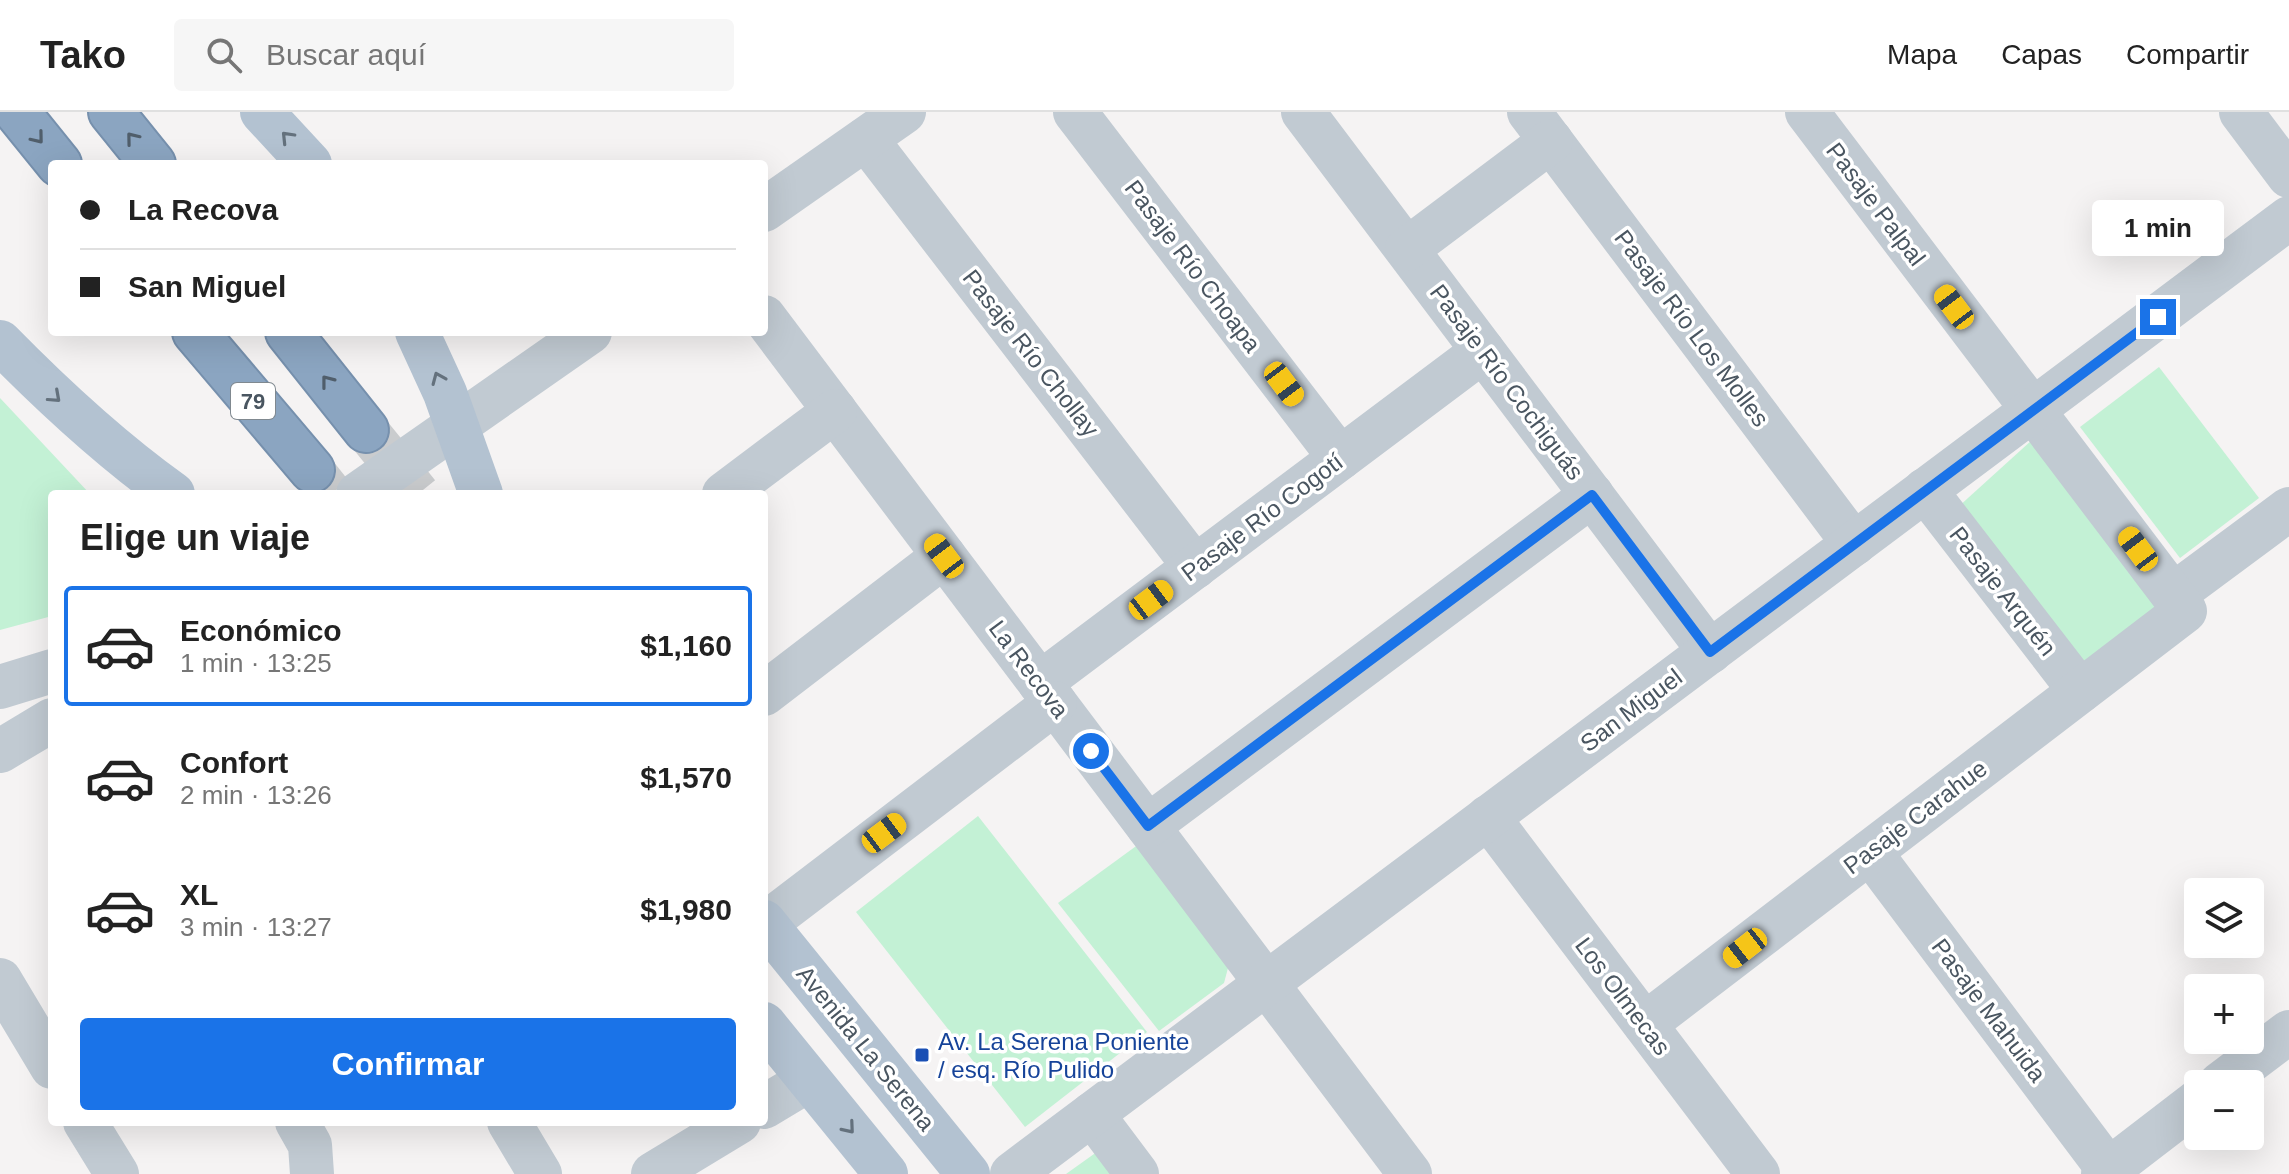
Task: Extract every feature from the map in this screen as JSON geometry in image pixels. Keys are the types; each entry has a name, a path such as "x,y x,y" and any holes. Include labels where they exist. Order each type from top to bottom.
{"highway":[{"path":"17,112 56,160"},
{"path":"111,112 150,160"},
{"name":"79","path":"198,336 312,470"},
{"path":"291,336 366,430"}],"main road":[{"path":"262,112 306,160"},
{"path":"419,336 480,490"},
{"path":"0,342 104,441 168,490"},
{"name":"Avenida La Serena","path":"768,927 968,1174"},
{"path":"768,1029 886,1174"}],"street":[{"path":"768,207 904,112"},
{"name":"Pasaje Río Choapa","path":"1075,112 1340,458"},
{"name":"Pasaje Río Cochiguás","path":"1303,112 1710,652"},
{"name":"Pasaje Palpal","path":"1807,112 2032,410"},
{"path":"2246,114 2289,176"},
{"path":"1407,249 1540,127"},
{"name":"Pasaje Río Los Molles","path":"1540,127 1854,544"},
{"name":"Pasaje Río Chollay","path":"866,139 1195,567"},
{"name":"San Miguel","path":"1012,1174 2289,218"},
{"name":"La Recova","path":"768,322 1410,1174"},
{"path":"364,490 584,336"},
{"name":"Pasaje Río Cogotí","path":"768,921 1047,693 1195,567 1483,351"},
{"path":"2032,410 2179,603"},
{"path":"729,490 835,411"},
{"name":"Pasaje Arquén","path":"1925,490 2080,691"},
{"path":"1148,826 1592,495"},
{"name":"Pasaje Carahue","path":"1645,1024 2080,691 2289,510"},
{"path":"768,691 944,556"},
{"path":"0,687 48,672"},
{"path":"0,751 48,722"},
{"name":"Los Olmecas","path":"1488,817 1758,1174"},
{"name":"Pasaje Mahuida","path":"1870,852 2106,1172"},
{"path":"0,980 48,1060"},
{"path":"2239,1070 2289,1032"},
{"path":"768,1105 809,1080"},
{"path":"2106,1172 2184,1112"},
{"path":"1092,1114 1137,1174"},
{"path":"87,1126 117,1174"},
{"path":"299,1126 310,1145 312,1174"},
{"path":"511,1126 540,1174"},
{"path":"653,1174 732,1126"}],"green space":[{"path":"2159,367 2259,498 2180,558 2080,427"},
{"path":"0,398 86,490 48,490 48,617 0,630"},
{"path":"2032,440 2159,611 2080,669 1957,508"},
{"path":"978,816 1147,1032 1025,1127 856,912"},
{"path":"1139,844 1228,968 1224,983 1159,1031 1058,903"},
{"path":"1101,1149 1120,1174 1066,1174"}],"tunnel":[{"path":"366,430 415,490"},
{"path":"312,470 328,490"}],"place":[{"name":"Av. La Serena Poniente / esq. Río Pulido","path":"922,1055"}],"route":[{"path":"1091,751 1148,826 1592,495 1710,652 2158,317"}]}
